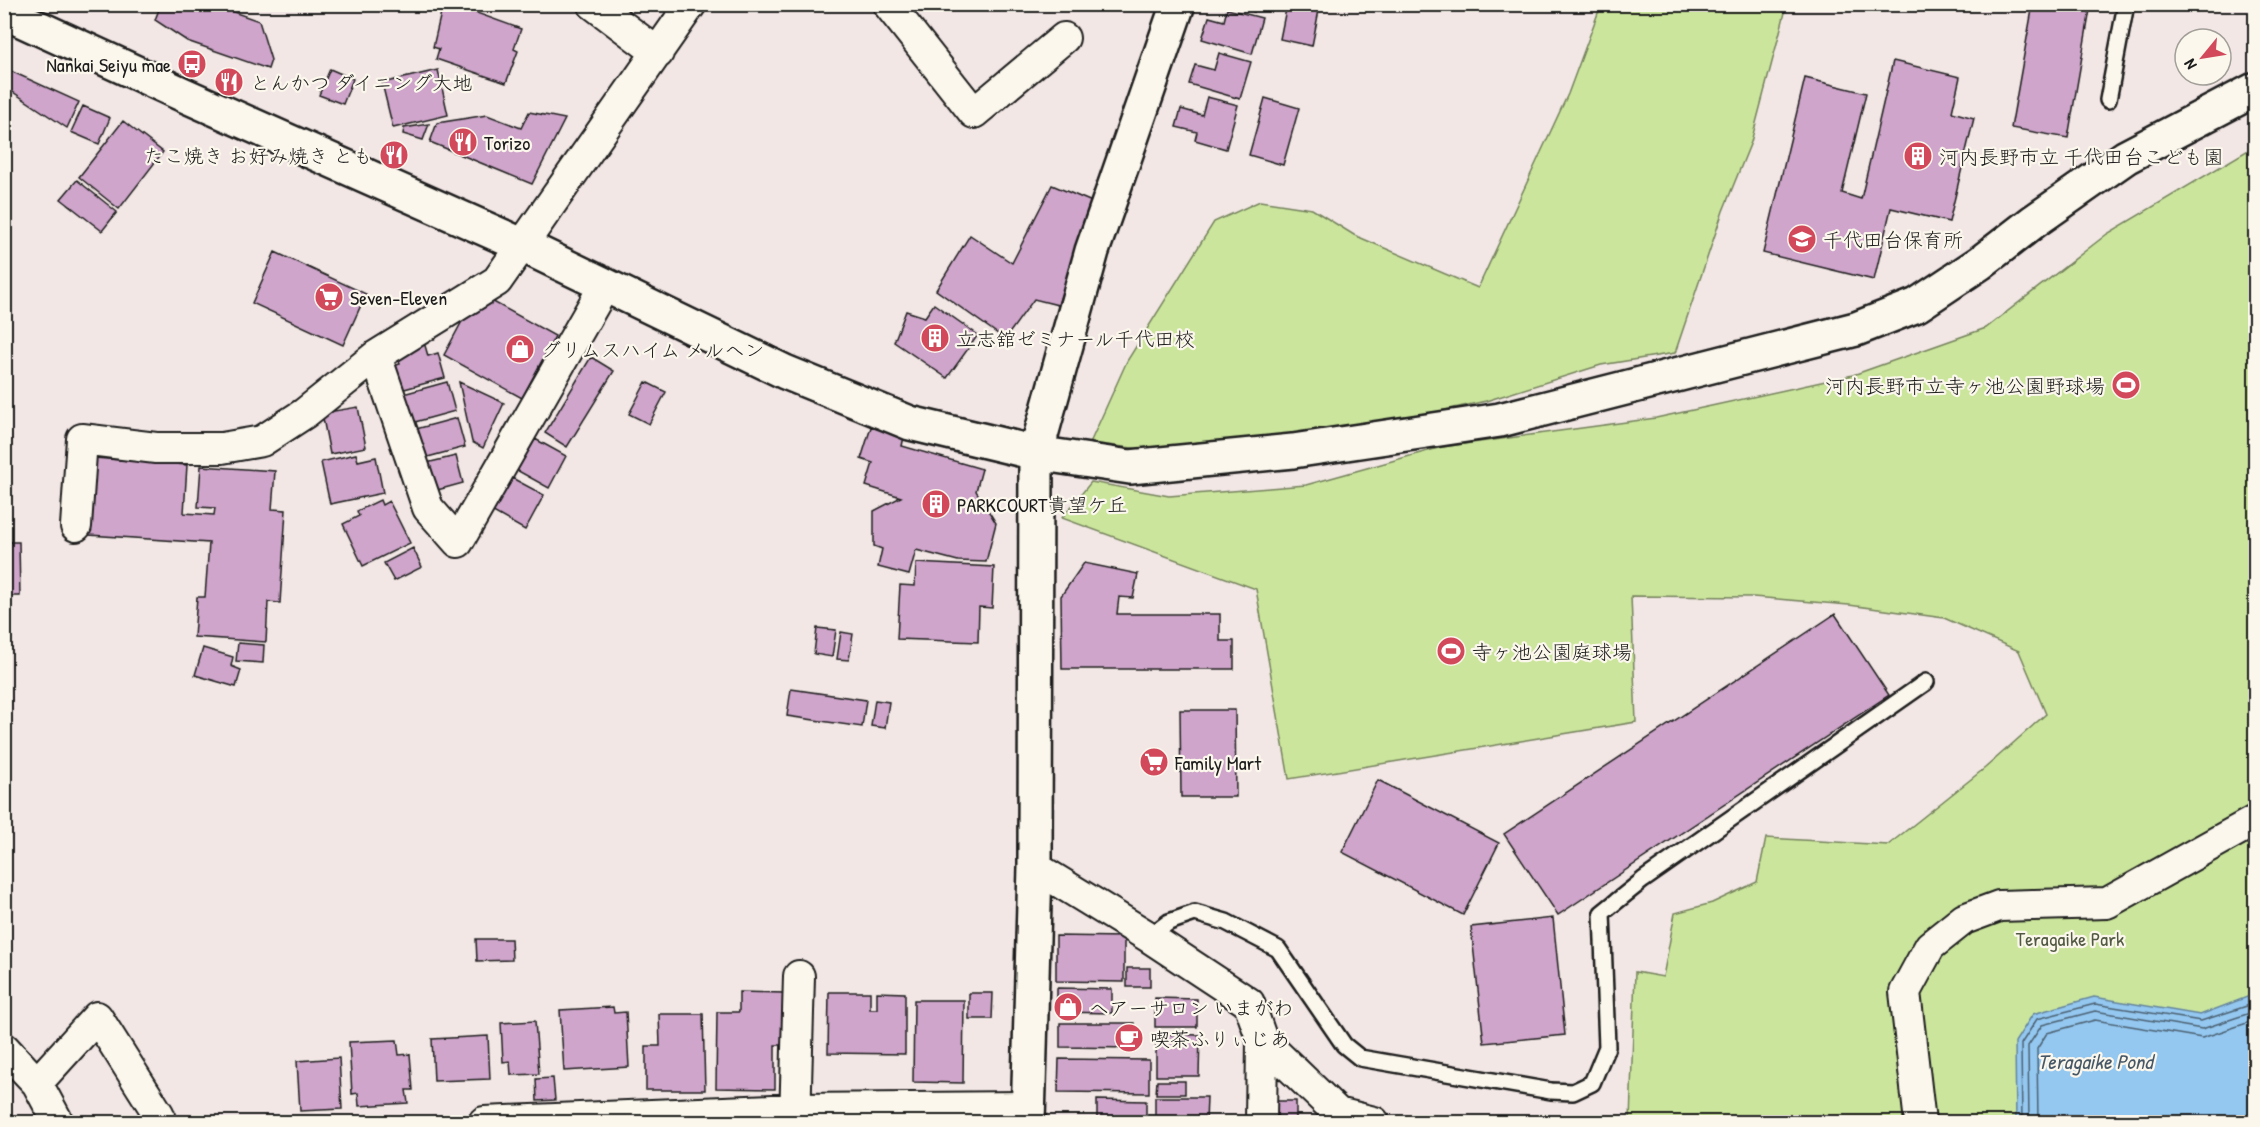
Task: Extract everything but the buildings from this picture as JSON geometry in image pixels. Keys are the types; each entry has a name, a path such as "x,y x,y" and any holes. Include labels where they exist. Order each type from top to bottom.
{"street":[{"path":"593,4 658,52"},
{"path":"76,526 82,439 156,448 222,448 262,441 305,413 376,356 498,281 525,246 691,4"},
{"path":"888,4 974,113 1064,38"},
{"path":"484,1122 795,1116 1028,1115 1035,867 1036,453 1092,251 1178,4"},
{"path":"4,12 193,99 525,246 785,372 910,423 1036,453 1130,467 1316,448 1500,420 1856,329 1917,305 1980,263 2033,222 2126,157 2256,89"},
{"path":"376,356 428,508 458,542 605,285"},
{"path":"1920,1122 1910,1054 1905,992 1930,946 1964,919 1999,906 2107,903 2256,820"},
{"path":"1035,867 1149,937 1249,1003 1262,1040 1261,1122"},
{"path":"795,1116 800,976"},
{"path":"37,1083 97,1017 159,1115 159,1122"},
{"path":"1262,1040 1338,1113 1374,1122"},
{"path":"4,1048 37,1083 58,1122"}],"lane":[{"path":"2108,100 2126,4"},
{"path":"1149,937 1169,922 1195,913 1226,922 1278,949 1344,1045 1360,1058 1551,1091 1573,1092 1592,1083 1607,1047 1602,913 1643,880 1926,682"}],"green space":[{"path":"1601,5 1787,5 1751,142 1723,211 1675,353 1601,365 1486,401 1418,416 1158,451 1090,443 1127,361 1214,222 1260,201 1312,209 1354,235 1478,288 1568,94"},
{"name":"Teragaike Park","path":"2255,146 2255,1122 1630,1122 1635,972 1663,977 1675,913 1712,903 1757,882 1766,838 1888,845 1985,768 2046,714 2019,651 1944,618 1849,605 1753,597 1631,596 1636,722 1289,779 1256,589 1062,518 1091,482 1169,496 1306,485 1442,447 1656,418 1853,375 1986,328 2107,234"}],"water":[{"name":"Teragaike Pond","path":"2255,994 2255,1122 2016,1122 2015,1042 2033,1014 2094,997 2200,1015"}],"place":[{"name":"Nankai Seiyu mae","path":"192,64"},
{"name":"とんかつ ダイニング大地","path":"229,82"},
{"name":"Torizo","path":"463,142"},
{"name":"たこ焼き お好み焼き とも","path":"394,155"},
{"name":"河内長野市立 千代田台こども園","path":"1918,156"},
{"name":"千代田台保育所","path":"1802,239"},
{"name":"Seven-Eleven","path":"329,297"},
{"name":"立志舘ゼミナール千代田校","path":"935,338"},
{"name":"グリムスハイム メルヘン","path":"520,349"},
{"name":"河内長野市立寺ヶ池公園野球場","path":"2126,385"},
{"name":"PARKCOURT貴望ケ丘","path":"936,504"},
{"name":"寺ヶ池公園庭球場","path":"1451,651"},
{"name":"Family Mart","path":"1154,762"},
{"name":"ヘアーサロン いまがわ","path":"1068,1007"},
{"name":"喫茶ふりぃじあ","path":"1129,1038"}]}
